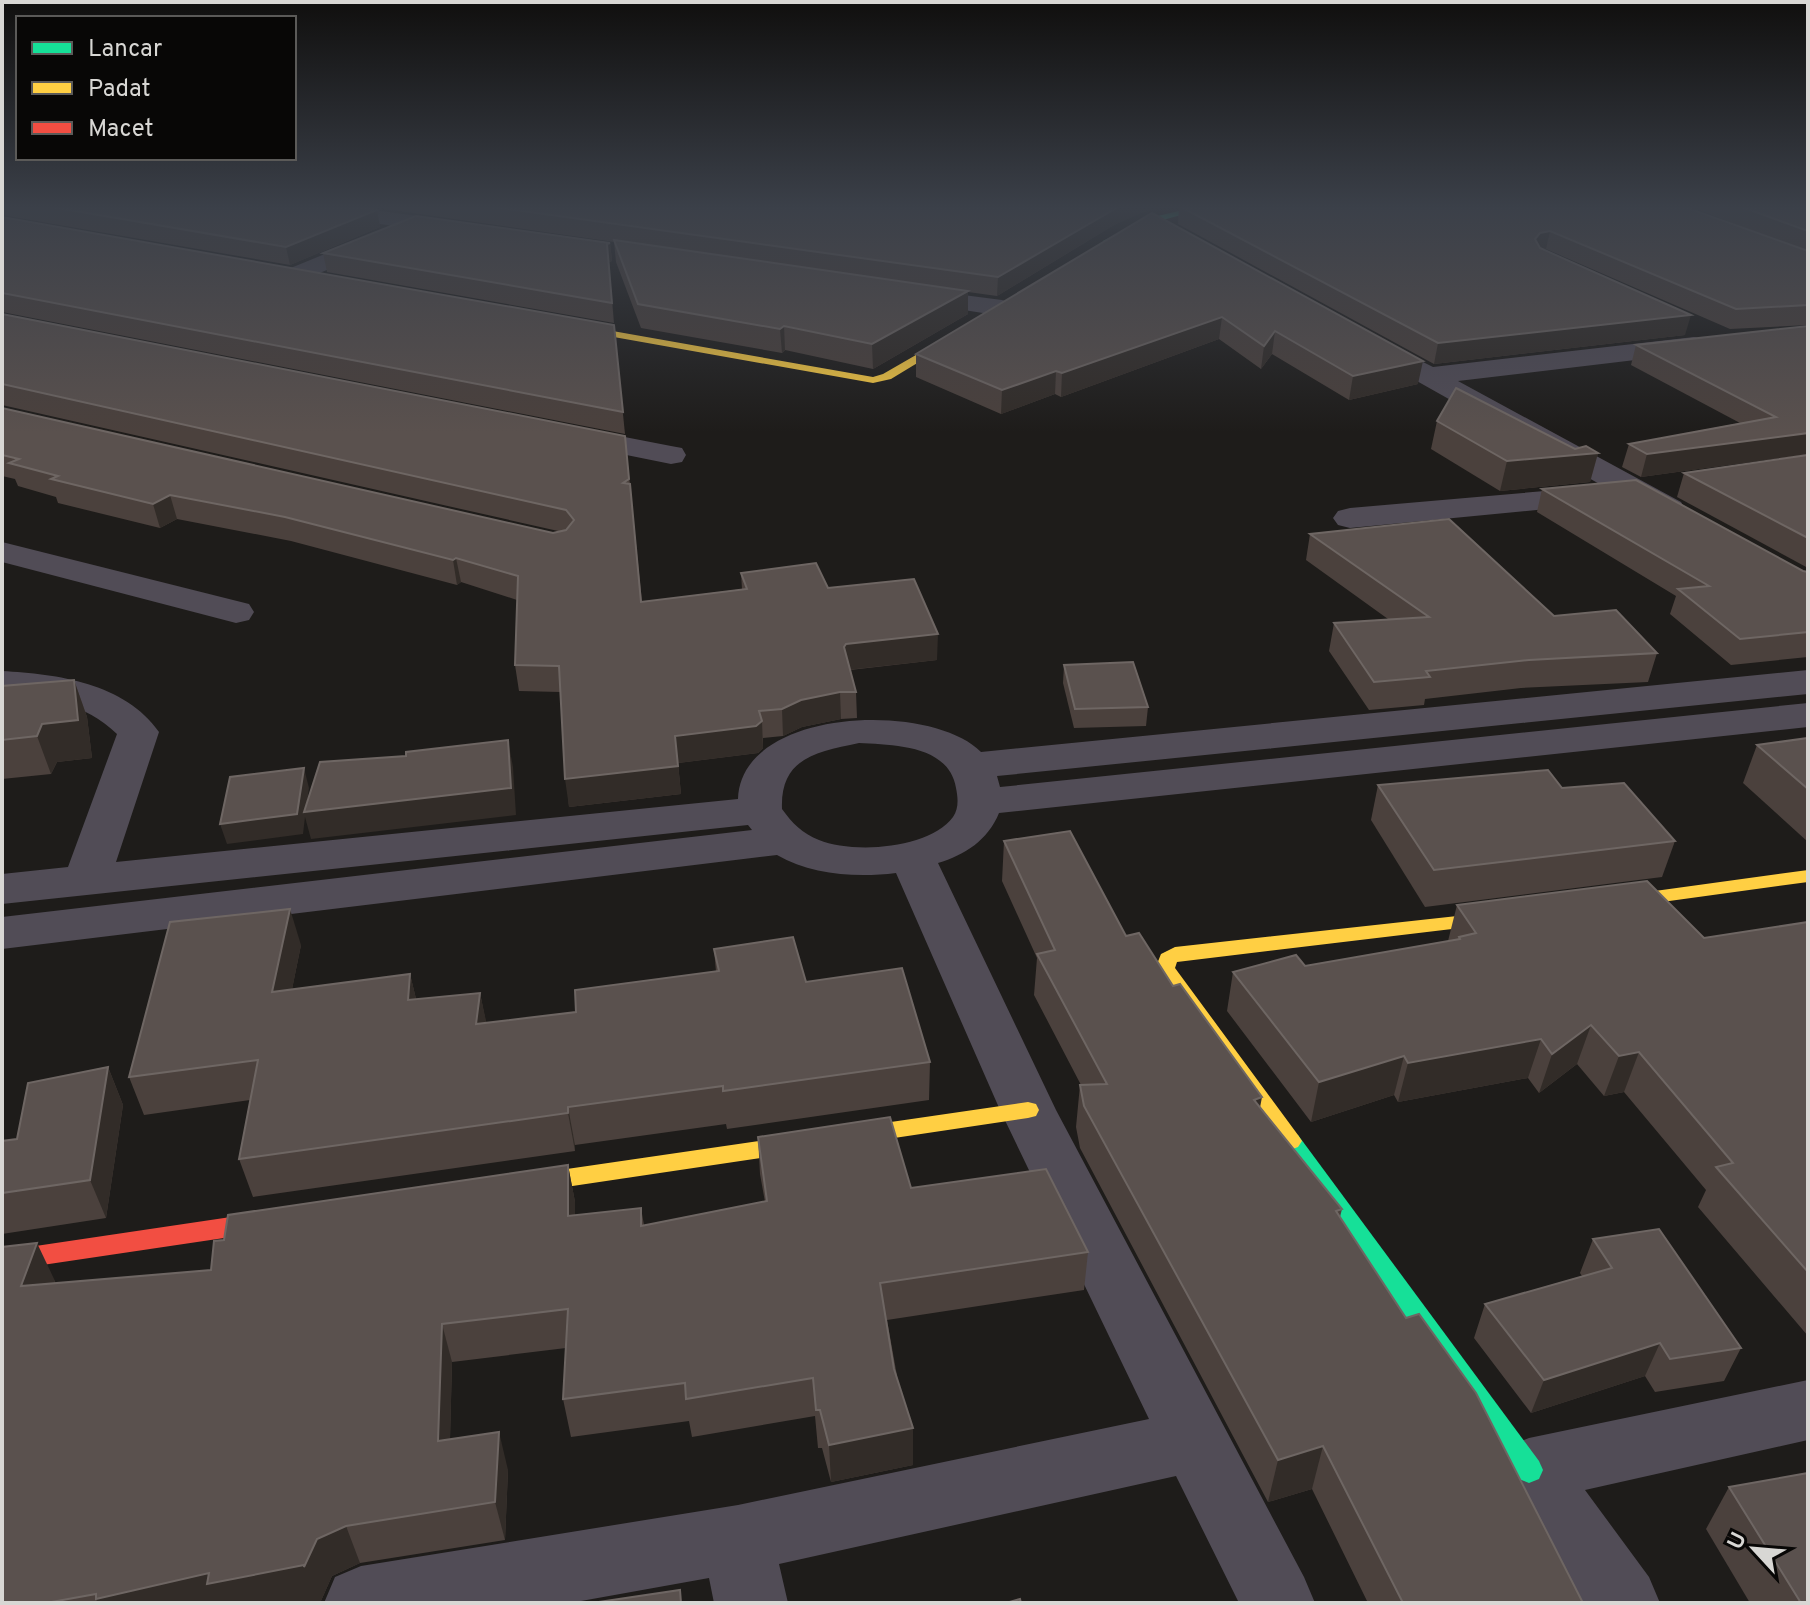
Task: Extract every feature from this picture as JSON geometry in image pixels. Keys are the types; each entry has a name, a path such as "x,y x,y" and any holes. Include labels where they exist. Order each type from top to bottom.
{"street":[{"path":"880,291 1008,304"},
{"path":"541,321 873,380 887,377 1008,304"},
{"path":"1429,376 1719,340 1681,320"},
{"path":"1346,329 1687,519"},
{"path":"547,431 671,455"},
{"path":"1350,518 1677,484"},
{"path":"2,552 236,612"},
{"path":"976,784 1808,682"},
{"path":"2,683 51,687 93,699 113,709 138,732 87,879"},
{"path":"976,784 1808,715"},
{"path":"2,889 87,879 772,825 821,856 866,862 912,857 946,843 971,825 976,784 943,746 904,733 859,731 816,739 781,757 761,782 772,825"},
{"path":"2,933 772,825"},
{"path":"912,857 1028,1110 1278,1603"},
{"path":"1585,907 1808,876"},
{"path":"1524,915 1175,954 1168,959 1165,969 1623,1603"},
{"path":"491,1189 1028,1110"},
{"path":"2,1261 302,1217"},
{"path":"1529,1470 1808,1410"},
{"path":"361,1603 745,1571 1194,1441"}],"building":[{"path":"2,282 370,282 614,325 623,412 2,293"},
{"path":"490,282 610,282 612,303"},
{"path":"630,282 905,282 968,291 872,344 784,326 780,329 638,304"},
{"path":"1037,282 1278,282 1423,361 1353,376 1275,331 1264,346 1222,317 1062,373 1056,371 1002,390 916,354"},
{"path":"1323,282 1616,282 1691,315 1438,343"},
{"path":"1671,282 1808,282 1808,305 1736,309"},
{"path":"2,314 625,436 629,479 623,483 630,484 641,602 747,589 741,573 816,563 828,588 914,579 938,634 846,644 844,647 856,692 840,692 801,700 782,709 759,711 762,721 756,726 675,736 678,766 565,779 559,666 515,665 518,576 285,517 170,495 153,504 51,479 58,476 9,463 19,459 2,455 2,408 553,533 566,530 574,520 566,510 2,384"},
{"path":"1808,326 1808,433 1647,454 1629,444 1776,417 1636,345"},
{"path":"1456,388 1575,449 1586,446 1598,453 1507,461 1437,421"},
{"path":"1808,455 1808,538 1684,473"},
{"path":"1636,480 1808,572 1808,632 1740,639 1678,589 1709,586 1542,489"},
{"path":"1449,519 1554,616 1616,610 1657,653 1529,660 1426,671 1430,677 1374,682 1334,623 1429,617 1310,534"},
{"path":"1133,662 1148,707 1075,709 1064,665"},
{"path":"74,680 78,720 42,724 37,736 2,740 2,686"},
{"path":"1808,738 1808,789 1757,745"},
{"path":"508,740 511,788 304,812 320,762 406,756 406,752"},
{"path":"304,768 297,814 220,824 230,777"},
{"path":"1548,770 1562,788 1624,783 1675,841 1434,870 1378,785"},
{"path":"1070,831 1126,936 1139,933 1173,986 1180,984 1262,1097 1254,1100 1342,1209 1336,1211 1406,1318 1419,1314 1476,1393 1583,1603 1403,1603 1323,1446 1278,1460 1084,1106 1080,1085 1107,1084 1037,954 1055,950 1004,841"},
{"path":"1647,881 1704,938 1808,922 1808,1272 1716,1167 1733,1163 1639,1052 1619,1056 1591,1025 1552,1054 1541,1039 1408,1063 1404,1056 1319,1082 1233,972 1296,955 1305,966 1460,939 1476,933 1457,905"},
{"path":"290,909 272,992 410,974 408,1000 480,993 476,1024 576,1012 575,990 719,971 714,949 793,937 806,982 902,968 930,1062 723,1091 723,1086 568,1107 568,1113 239,1159 258,1060 129,1077 170,922"},
{"path":"108,1067 90,1180 2,1193 2,1141 17,1139 28,1083"},
{"path":"890,1117 911,1188 1046,1169 1088,1252 880,1283 894,1369 913,1428 829,1445 820,1410 816,1410 813,1378 686,1399 685,1383 563,1399 568,1309 442,1324 438,1441 499,1432 495,1502 346,1526 317,1539 304,1567 207,1584 209,1573 96,1599 96,1594 46,1603 2,1603 2,1247 37,1243 21,1286 211,1270 214,1241 224,1240 228,1215 568,1165 568,1216 641,1208 641,1226 767,1201 758,1137"},
{"path":"1659,1229 1741,1348 1670,1359 1660,1343 1544,1380 1485,1304 1612,1268 1593,1239"},
{"path":"1808,1473 1808,1603 1801,1603 1729,1487"},
{"path":"680,1590 681,1603 592,1603"}],"traffic: fast":[{"path":"1290,1141 1529,1470"}],"traffic: slow":[{"path":"556,324 873,380 887,377 965,331"},
{"path":"1604,904 1808,876"},
{"path":"1290,1141 1165,969 1168,959 1175,954 1512,916"},
{"path":"512,1186 1028,1110"}],"traffic: jam":[{"path":"2,1261 285,1219"}]}
